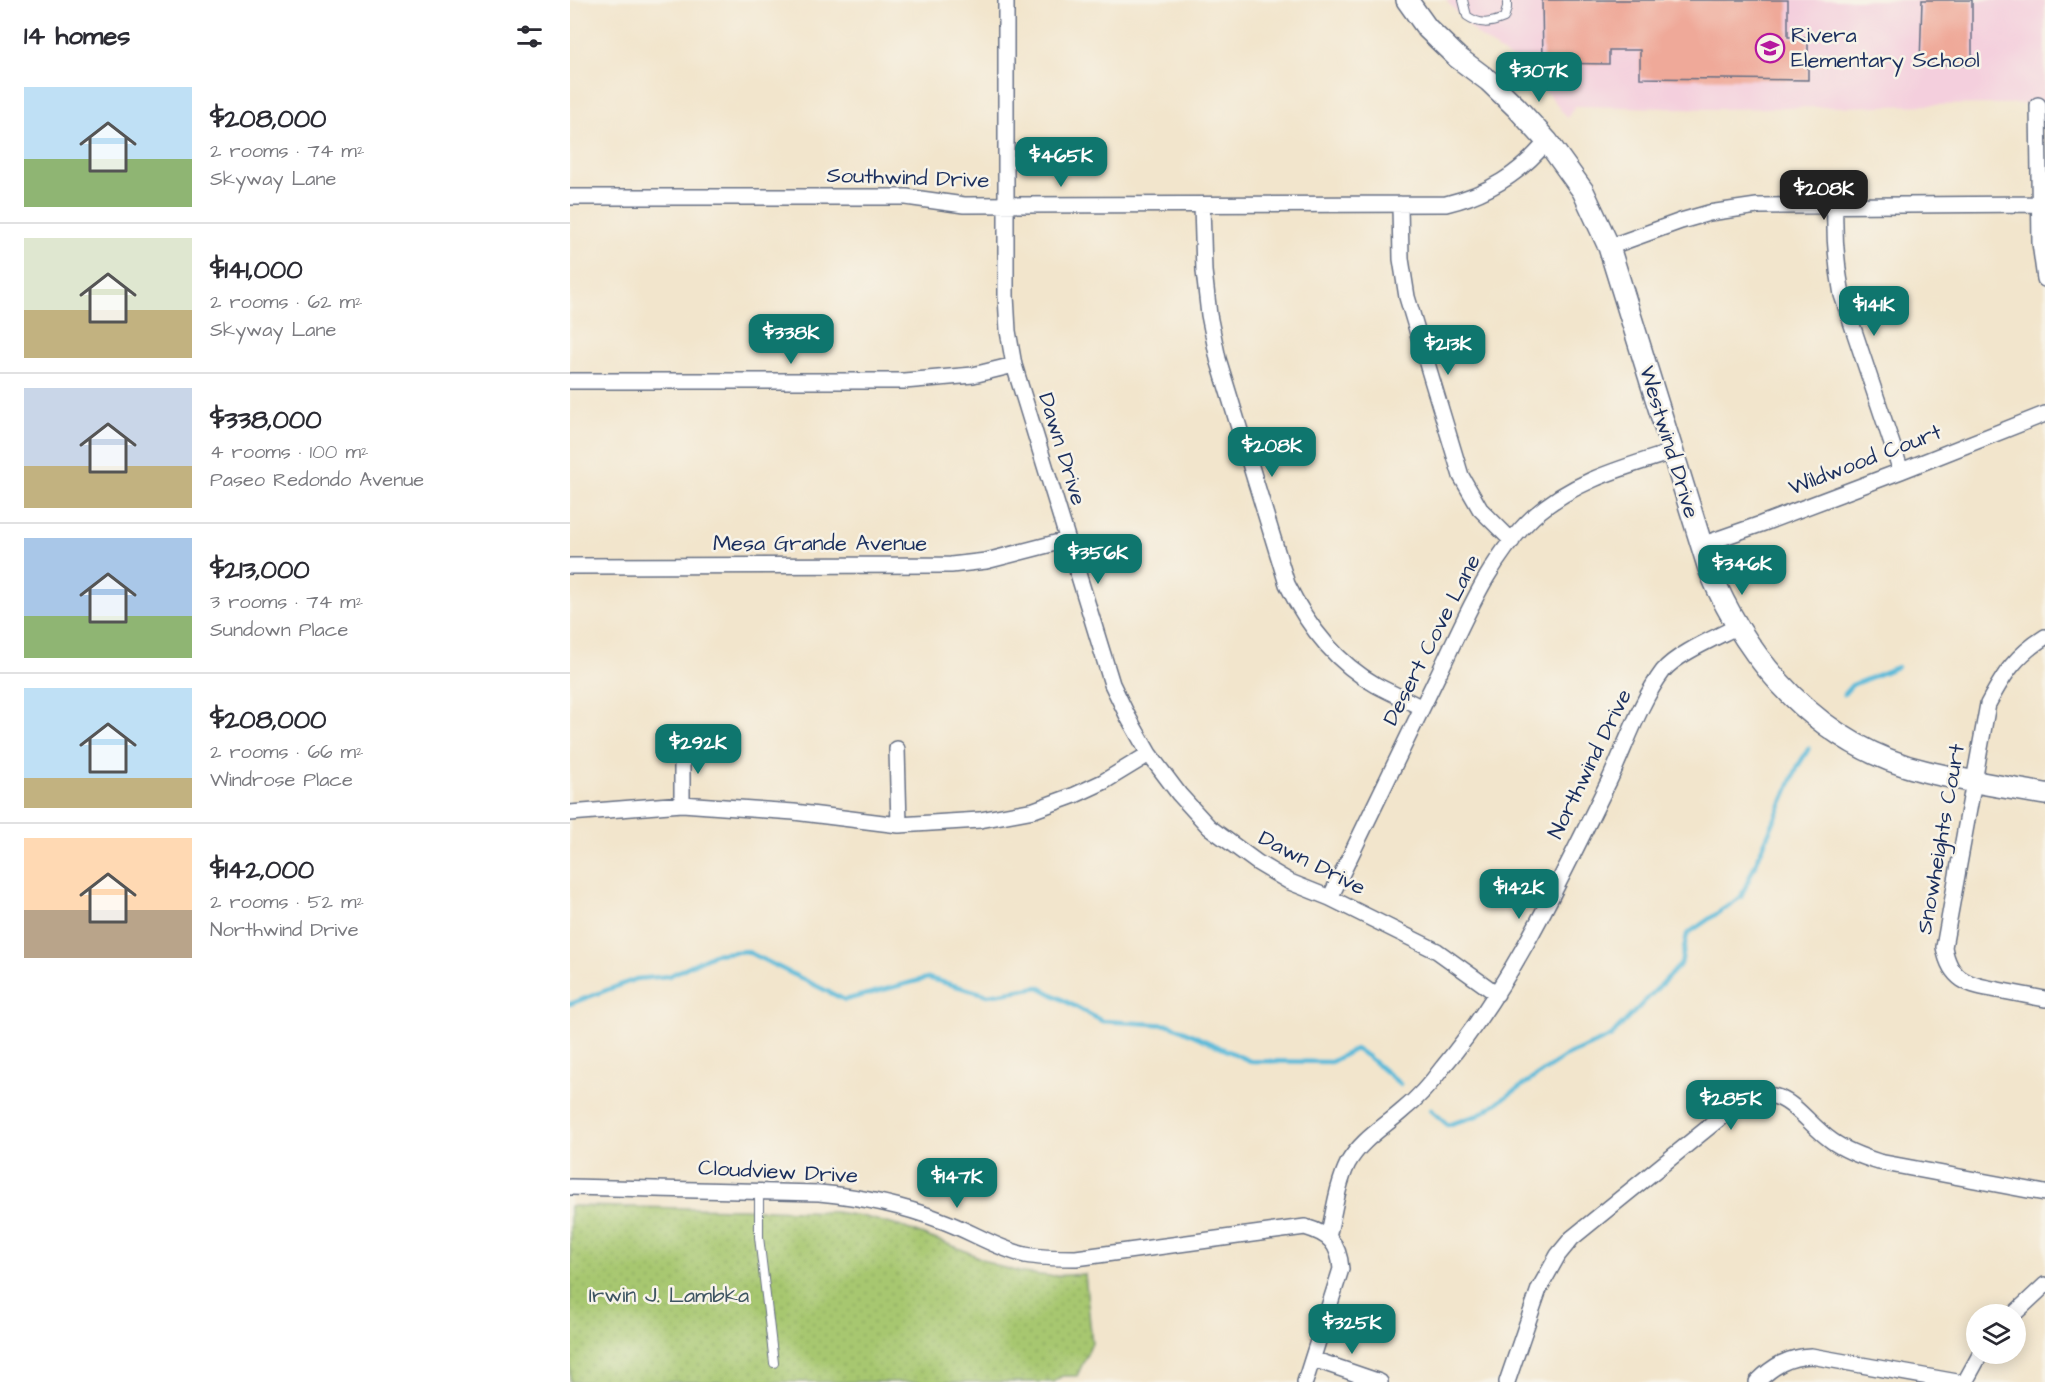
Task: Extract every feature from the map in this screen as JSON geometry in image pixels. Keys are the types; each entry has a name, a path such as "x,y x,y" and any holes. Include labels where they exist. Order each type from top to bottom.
{"main road":[{"name":"Westwind Drive","path":"1407,0 1427,28 1516,107 1547,141 1583,191 1610,247 1672,452 1719,594 1736,627 1776,680 1805,709 1830,728 1853,743 1897,762 1923,771 2045,794"}],"street":[{"name":"Dawn Drive","path":"1006,0 1005,204 1008,331 1014,365 1067,540 1112,684 1128,717 1149,754 1179,794 1209,827 1233,846 1258,864 1290,882 1330,898 1437,951 1497,994"},
{"path":"2038,105 2040,243 2045,279"},
{"name":"Southwind Drive","path":"570,197 906,197 964,205 1446,204 1491,189 1520,170 1547,141"},
{"path":"1400,204 1401,259 1407,297 1461,476 1480,509 1512,541"},
{"path":"1610,247 1680,221 1709,213 1757,206 2039,204"},
{"path":"1202,205 1203,271 1218,359 1287,584 1298,606 1330,649 1355,671 1375,684 1422,708"},
{"path":"1835,205 1833,238 1842,295 1901,471"},
{"path":"570,381 904,381 973,375 1014,365"},
{"name":"Wildwood Court","path":"1701,544 1761,524 2045,414"},
{"name":"Desert Cove Lane","path":"1330,898 1480,590 1512,541 1532,518 1585,482 1607,472 1672,452"},
{"name":"Mesa Grande Avenue","path":"570,566 951,565 986,561 1067,540"},
{"name":"Northwind Drive","path":"1328,1237 1342,1179 1357,1150 1368,1138 1406,1109 1443,1068 1497,994 1555,886 1654,684 1665,668 1676,660 1736,627"},
{"name":"Snowheights Court","path":"2045,637 2026,649 2005,673 1988,704 1944,939 1946,959 1956,975 1971,985 2045,999"},
{"path":"682,746 682,804"},
{"path":"897,749 899,825"},
{"path":"570,813 682,804 794,812 899,825 980,820 1034,810 1075,795 1103,782 1149,754"},
{"path":"1507,1382 1539,1288 1558,1255 1572,1238 1741,1101 1753,1096 1769,1094 1786,1100 1833,1142 1870,1159 2045,1193"},
{"name":"Cloudview Drive","path":"570,1187 842,1195 901,1206 941,1220 998,1246 1024,1254 1052,1258 1076,1258 1305,1227 1319,1231 1328,1237"},
{"path":"1305,1382 1341,1269 1336,1246 1328,1237"},
{"path":"2025,1304 2045,1285"},
{"path":"1756,1382 1783,1361 1811,1356 1957,1382"},
{"path":"1313,1359 1380,1382"},
{"path":"1965,1382 1975,1364"}],"lane":[{"path":"1463,0 1467,16 1477,22 1494,22 1504,18 1507,0"},
{"path":"759,1191 759,1237 774,1363"}],"shaded area":[{"name":"Rivera Elementary School","path":"1446,0 2045,0 2045,103 1717,109 1575,106 1567,118 1551,97 1514,61 1476,34"}],"green space":[{"name":"Irwin J. Lambka","path":"570,1206 836,1212 902,1227 961,1249 997,1266 1023,1273 1049,1276 1085,1274 1092,1343 1077,1376 1062,1376 1054,1382 570,1382"}],"building":[{"path":"1542,0 1788,0 1788,37 1808,37 1808,80 1640,78 1640,50 1609,50 1609,64 1543,63"},
{"path":"1922,0 1972,0 1972,66 1920,64"}],"waterway":[{"path":"1844,694 1852,685 1897,667"},
{"path":"1431,1110 1448,1125 1479,1115 1566,1056 1610,1037 1681,964 1687,934 1741,897 1798,766 1809,748"},
{"path":"570,1004 636,979 669,976 714,954 746,951 845,1000 928,978 988,995 1039,987 1102,1021 1171,1025 1250,1061 1331,1062 1355,1049 1367,1056 1400,1084"}],"place":[{"name":"Rivera Elementary School","path":"1770,48"}]}
